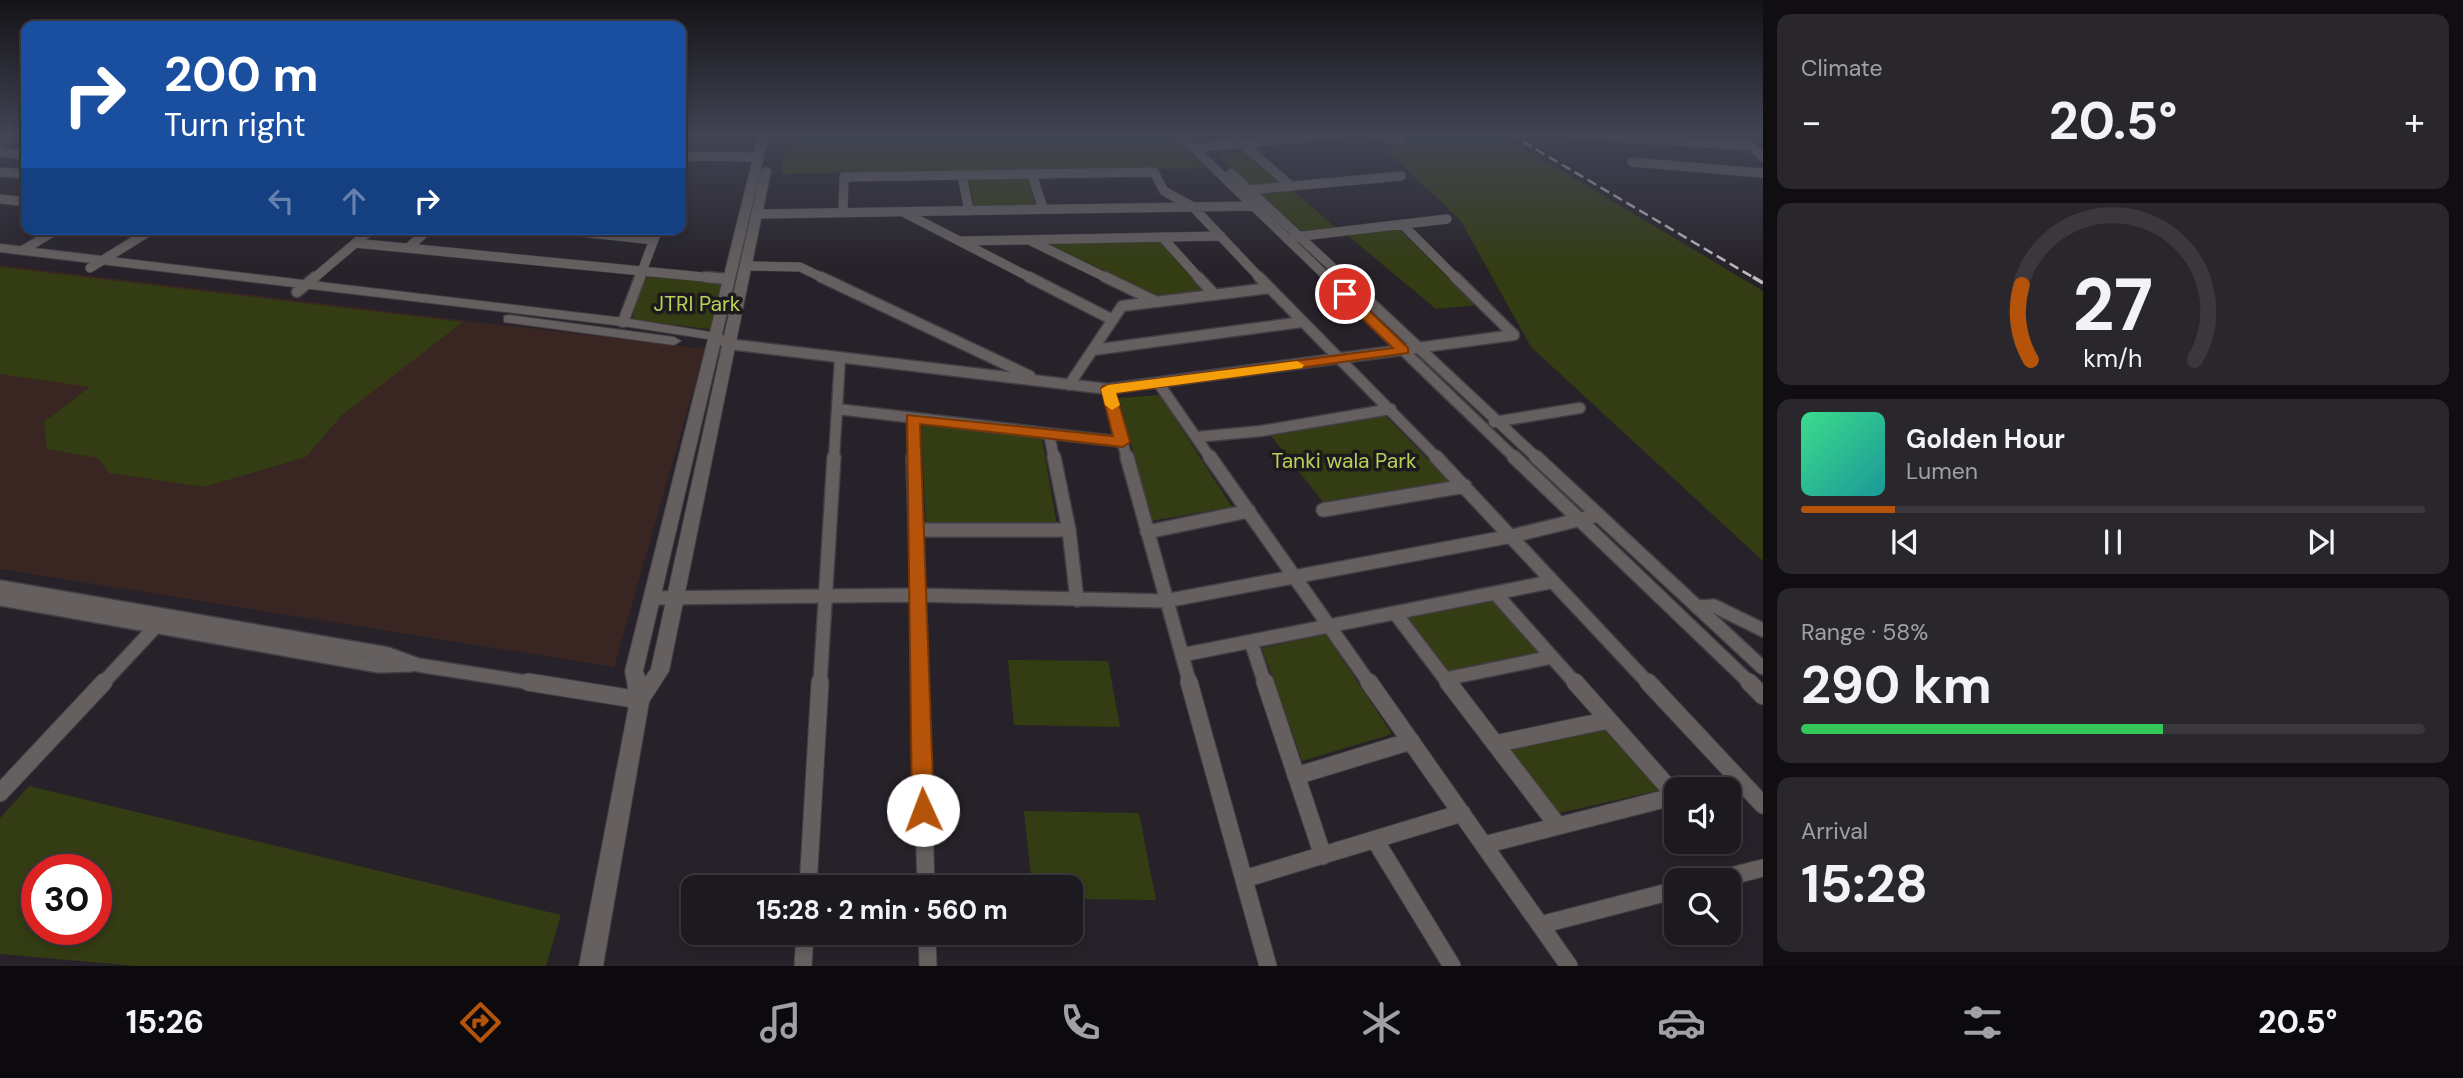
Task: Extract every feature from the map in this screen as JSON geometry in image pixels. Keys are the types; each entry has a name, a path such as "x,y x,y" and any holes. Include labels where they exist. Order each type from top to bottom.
{"street":[{"path":"640,700 660,671 720,342 727,279 752,179"},
{"path":"591,966 640,700 634,671 720,342 746,266 763,179"},
{"path":"843,212 844,179"},
{"path":"963,179 969,211"},
{"path":"1033,179 1042,209"},
{"path":"1158,179 1164,191 1193,207 1302,322 1391,409 1512,536 1550,582 1737,777"},
{"path":"1228,179 1403,351 1763,696"},
{"path":"1236,179 1763,668"},
{"path":"1283,179 1291,186"},
{"path":"1249,190 1367,179"},
{"path":"0,199 21,201"},
{"path":"756,214 1254,206"},
{"path":"902,212 1113,320"},
{"path":"1286,237 1447,219"},
{"path":"0,258 97,262 840,358 1108,389 1514,335 1402,224"},
{"path":"23,250 48,235"},
{"path":"97,262 132,235"},
{"path":"97,262 143,235"},
{"path":"302,288 365,235"},
{"path":"408,248 422,235"},
{"path":"621,235 654,240"},
{"path":"623,322 639,273 656,235"},
{"path":"961,242 1221,236"},
{"path":"1162,237 1215,295"},
{"path":"1030,240 1157,302"},
{"path":"355,243 639,273 727,279"},
{"path":"0,247 302,288 623,322 720,342"},
{"path":"746,266 800,267 1040,381"},
{"path":"1069,385 1122,306 1270,288"},
{"path":"1093,350 1302,322"},
{"path":"809,875 840,358"},
{"path":"1159,384 1569,966"},
{"path":"1108,389 1268,966"},
{"path":"1479,424 1580,408"},
{"path":"837,409 1123,442"},
{"path":"1197,437 1261,431 1391,409"},
{"path":"912,418 926,875"},
{"path":"1049,434 1069,530 1077,600"},
{"path":"1322,510 1465,486"},
{"path":"1147,531 1249,511"},
{"path":"652,598 917,595 1165,601 1512,536 1598,514"},
{"path":"915,530 1069,530"},
{"path":"1181,655 1550,582"},
{"path":"0,587 379,666 418,665 640,700"},
{"path":"1495,593 1664,783"},
{"path":"0,599 161,621"},
{"path":"1697,607 1714,606 1763,630"},
{"path":"1395,613 1558,826"},
{"path":"0,793 161,621"},
{"path":"1251,642 1323,856"},
{"path":"1446,679 1552,657"},
{"path":"1495,744 1608,720"},
{"path":"1296,776 1410,741"},
{"path":"1741,781 1763,804"},
{"path":"1484,845 1664,799"},
{"path":"1244,880 1462,813"},
{"path":"1375,840 1452,966"},
{"path":"1741,874 1763,868"},
{"path":"1540,925 1664,893"},
{"path":"803,966 804,945"},
{"path":"927,945 928,966"}],"shaded area":[{"path":"0,265 705,349 614,667 0,569"}],"green space":[{"path":"968,179 1029,179 1037,206 974,207"},
{"path":"1243,179 1278,179 1283,183 1251,186"},
{"path":"1417,179 1576,179 1763,291 1763,561 1531,347 1461,221"},
{"path":"1293,190 1335,227 1301,231 1261,194"},
{"path":"1399,229 1476,305 1436,309 1346,234"},
{"path":"1158,240 1205,291 1159,296 1045,243"},
{"path":"0,267 463,322 341,416 306,457 204,487 109,473 98,458 47,449 44,422 90,387 0,374"},
{"name":"JTRI Park","path":"643,275 729,283 717,330 632,320"},
{"path":"1160,395 1232,507 1151,521 1119,398"},
{"name":"Tanki wala Park","path":"1383,413 1451,483 1326,506 1268,432"},
{"path":"921,424 1042,439 1057,525 926,526"},
{"path":"1493,598 1540,652 1445,672 1402,616"},
{"path":"1326,634 1392,734 1302,761 1262,648"},
{"path":"1008,660 1108,661 1120,727 1014,725"},
{"path":"1605,726 1661,790 1555,814 1503,748"},
{"path":"29,786 561,915 546,966 137,966 0,954 0,818"},
{"path":"1024,811 1139,813 1156,900 1083,899 1083,875 1031,875"}],"railway":[{"path":"1586,179 1756,279"},
{"path":"1753,277 1763,283"}],"slow traffic":[{"path":"1112,405 1108,389 1297,365"}],"route":[{"path":"923,810 912,418 1123,442 1108,389 1403,351 1345,294"}]}
